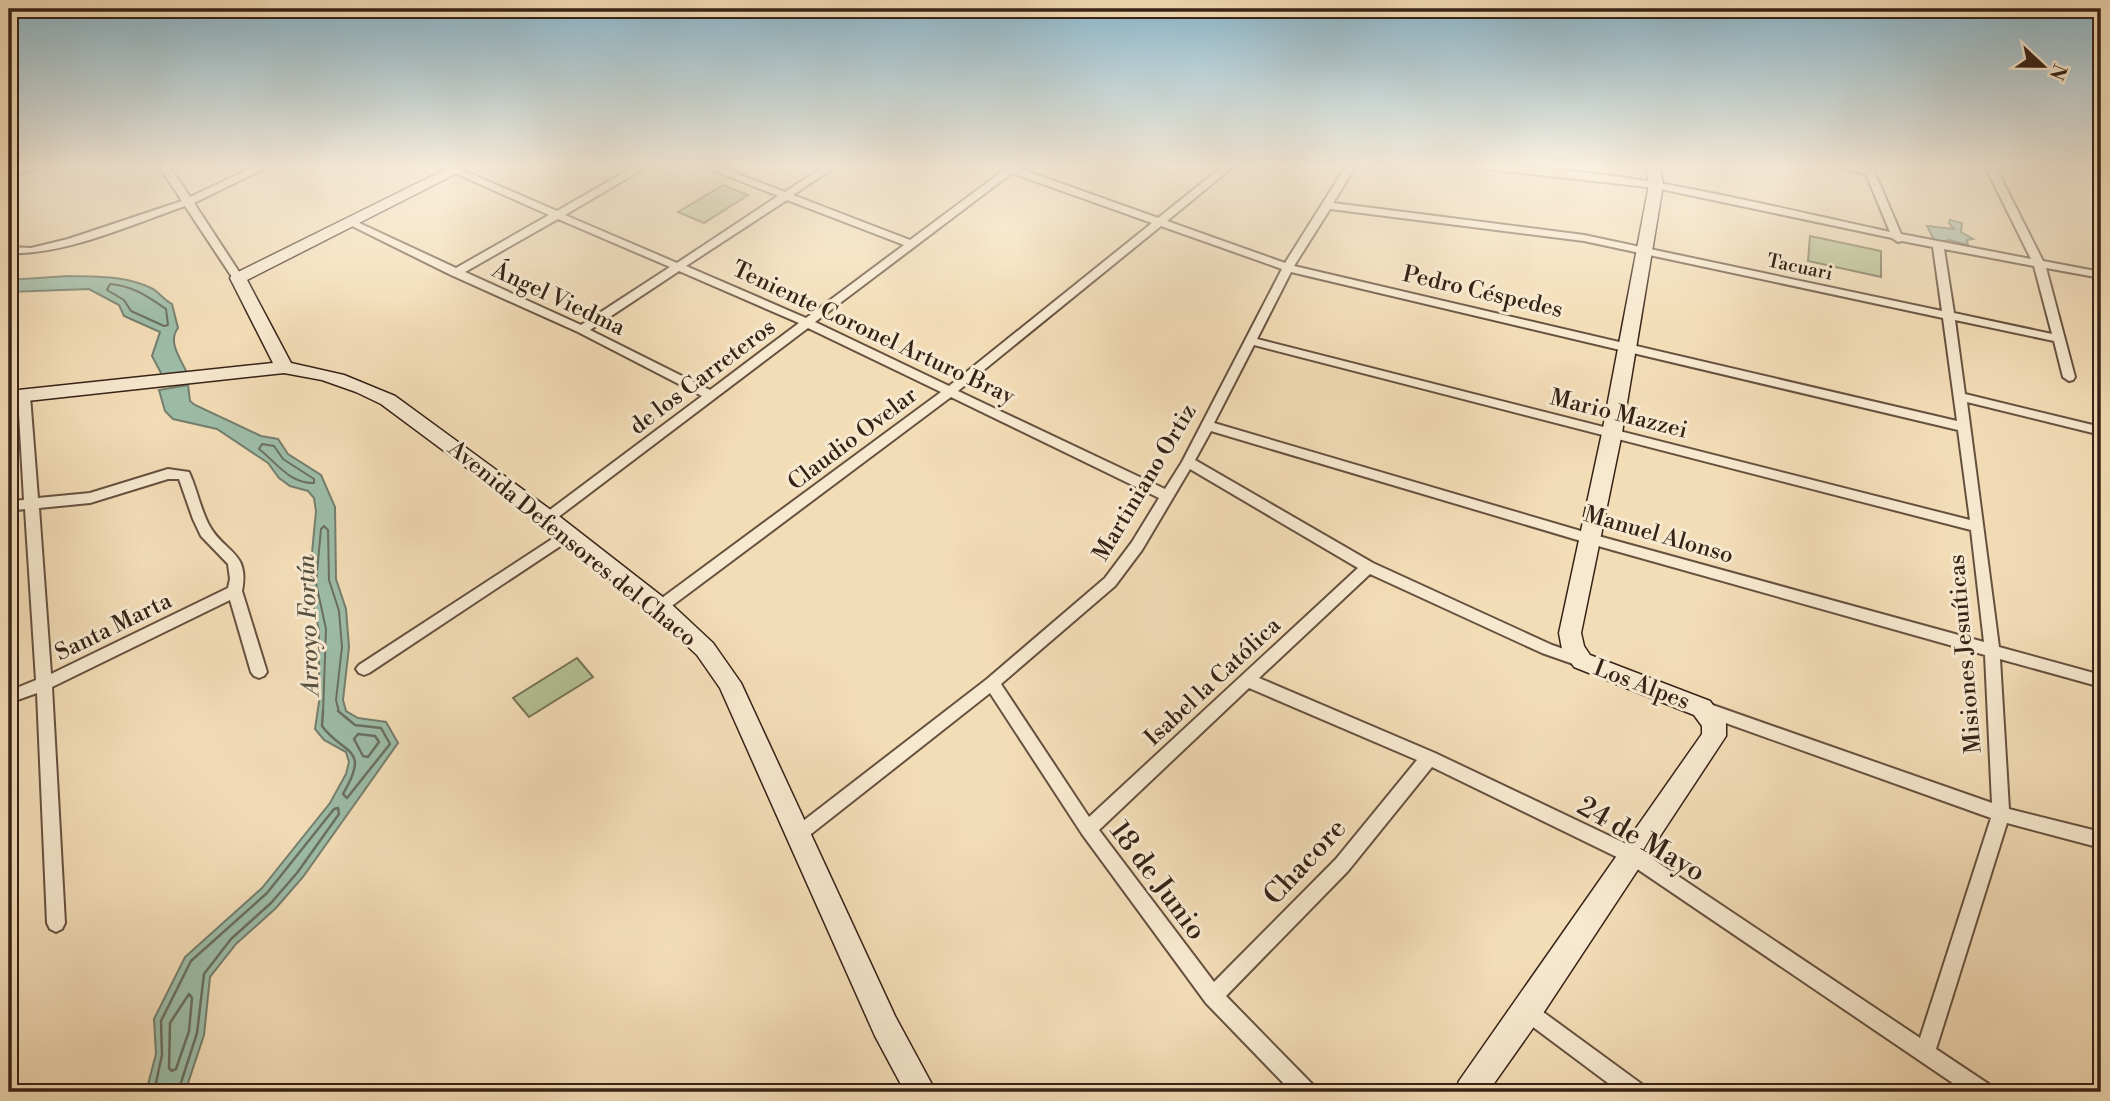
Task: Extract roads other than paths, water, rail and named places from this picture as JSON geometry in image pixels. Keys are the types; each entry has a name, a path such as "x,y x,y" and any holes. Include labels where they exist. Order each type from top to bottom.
{"street":[{"path":"10,251 45,249 141,217"},
{"path":"198,217 238,278 284,367"},
{"path":"238,278 362,217"},
{"path":"454,273 555,217"},
{"name":"Teniente Coronel Arturo Bray","path":"560,217 808,323 1167,496"},
{"path":"582,330 756,217"},
{"path":"841,217 911,244"},
{"name":"de los Carreteros","path":"364,669 557,526 711,396 945,217"},
{"name":"Pedro Céspedes","path":"1146,217 1288,268 1964,427"},
{"name":"Claudio Ovelar","path":"660,607 950,391 1168,217"},
{"name":"Martiniano Ortiz","path":"800,833 992,682 1110,582 1138,546 1188,461 1288,268 1318,217"},
{"name":"Tacuari","path":"1422,217 1584,238 1643,249 2059,339"},
{"name":"Los Alpes","path":"1470,1092 1714,736 1714,723 1702,708 1582,661 1573,649 1570,634 1612,433 1647,217"},
{"path":"1804,217 1939,246 2101,275"},
{"path":"1890,217 1898,237"},
{"path":"2016,217 2039,264 2069,377"},
{"name":"Ángel Viedma","path":"351,223 582,330 711,396"},
{"name":"Misiones Jesuíticas","path":"1925,1052 2001,814 1992,650 1978,527 1939,246"},
{"name":"Mario Mazzei","path":"1251,341 1978,527"},
{"name":"Avenida Defensores del Chaco","path":"17,396 284,367 352,382 388,400 557,526 660,607 705,649 729,683 800,833 885,1026 921,1092"},
{"path":"17,396 31,504 44,684 56,923"},
{"path":"1959,396 2101,431"},
{"name":"Manuel Alonso","path":"1206,425 1591,540 2101,681"},
{"path":"1188,461 1368,567 1547,649 1582,661"},
{"path":"9,506 97,496 178,473 184,475 207,535 233,558 238,580 235,591 259,672"},
{"name":"Isabel la Católica","path":"1088,829 1368,567"},
{"name":"Santa Marta","path":"9,697 44,684 235,591"},
{"name":"24 de Mayo","path":"1247,680 1429,758 1633,856 1983,1092"},
{"name":"18 de Junio","path":"992,682 1088,829 1213,996 1306,1092"},
{"path":"1702,708 2001,814 2101,840"},
{"name":"Chacore","path":"1213,996 1342,865 1429,758"},
{"path":"1528,1011 1636,1092"}],"water":[{"path":"1950,220 1962,223 1961,232 1973,239 1967,240 1968,245 1949,240 1936,244 1927,226 1954,229 1949,223"},
{"path":"68,276 131,281 154,289 172,304 178,328 174,345 187,373 162,375 152,356 160,332 124,316 119,305 89,289 9,292 9,280"},
{"path":"188,385 190,401 195,405 261,436 278,439 288,454 321,475 335,507 336,579 346,609 349,647 343,700 346,711 358,718 386,722 398,743 303,877 276,908 236,944 210,977 204,1035 185,1092 146,1092 156,1054 154,1019 185,957 262,888 330,803 346,774 349,762 346,752 324,740 315,729 319,702 319,630 309,584 316,511 314,498 308,491 290,486 279,478 268,463 217,429 173,419 165,411 159,390"}],"water label":[{"name":"Arroyo Fortín","path":"308,625"}]}
